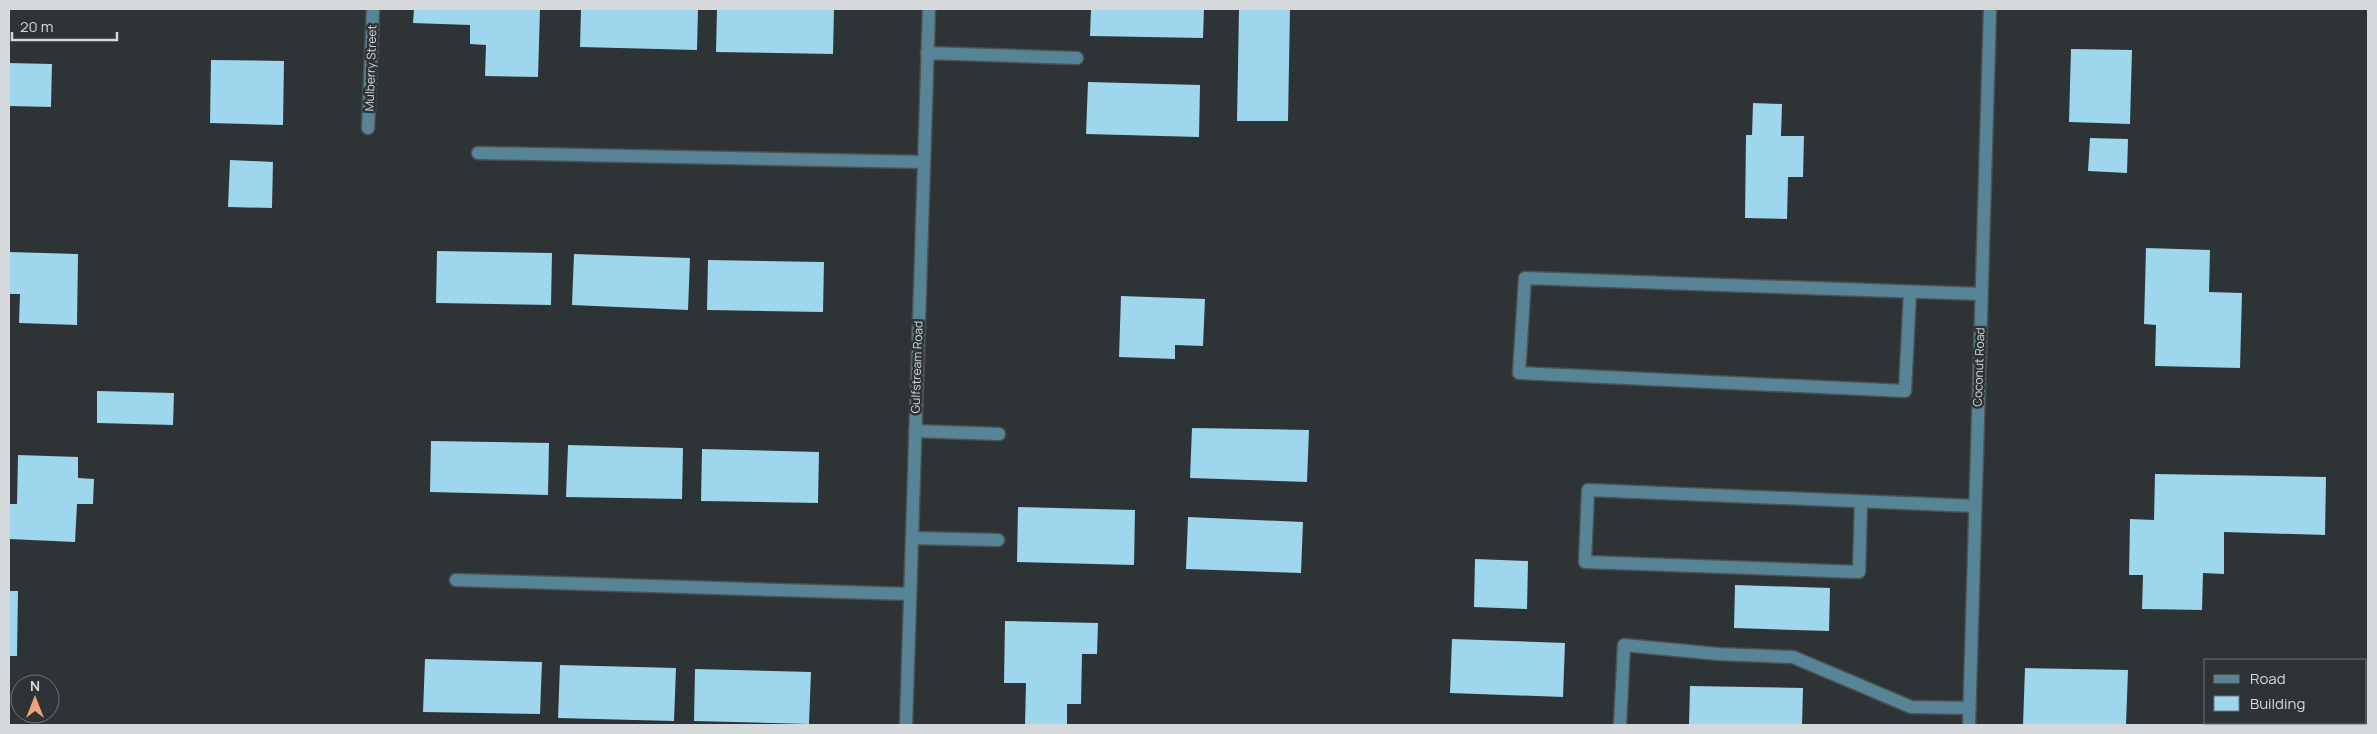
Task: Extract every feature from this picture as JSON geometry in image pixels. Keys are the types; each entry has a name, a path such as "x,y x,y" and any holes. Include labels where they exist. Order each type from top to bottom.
{"street":[{"name":"Mulberry Street","path":"368,128 373,9"},
{"name":"Gulfstream Road","path":"906,725 929,9"},
{"name":"Coconut Road","path":"1970,725 1990,9"},
{"path":"927,53 1077,58"},
{"path":"478,153 924,162"},
{"path":"1910,292 1905,391 1519,373 1525,278 1981,294"},
{"path":"915,431 999,434"},
{"path":"1861,502 1859,572 1585,562 1588,490 1975,506"},
{"path":"912,538 998,540"},
{"path":"456,580 910,594"},
{"path":"1620,725 1624,645 1718,654 1793,657 1911,708 1970,708"}],"building":[{"path":"414,9 540,9 538,77 485,76 486,45 470,44 470,25 413,23"},
{"path":"581,9 698,9 697,50 580,47"},
{"path":"717,9 834,9 833,54 716,52"},
{"path":"1091,9 1204,9 1203,38 1090,36"},
{"path":"1239,9 1290,9 1288,121 1237,121"},
{"path":"2071,49 2132,50 2130,124 2069,122"},
{"path":"211,60 284,61 283,125 210,123"},
{"path":"9,63 52,64 51,107 9,106"},
{"path":"1088,82 1200,85 1199,137 1086,134"},
{"path":"1753,103 1782,104 1781,136 1804,136 1803,177 1788,177 1787,219 1745,218 1746,135 1752,135"},
{"path":"2090,138 2128,139 2127,173 2088,171"},
{"path":"230,160 273,162 272,208 228,207"},
{"path":"2146,248 2210,250 2209,292 2242,293 2240,368 2155,366 2156,325 2144,324"},
{"path":"437,251 552,253 551,305 436,303"},
{"path":"9,252 78,254 77,325 19,323 20,294 9,294"},
{"path":"574,254 690,258 688,310 572,305"},
{"path":"708,260 824,262 823,312 707,310"},
{"path":"1121,296 1205,299 1203,346 1175,345 1175,359 1119,357"},
{"path":"97,391 174,393 173,425 97,423"},
{"path":"1192,428 1309,430 1307,482 1190,478"},
{"path":"431,441 549,443 548,495 430,492"},
{"path":"568,445 683,448 682,499 566,497"},
{"path":"702,449 819,452 818,503 701,501"},
{"path":"18,455 78,457 78,478 94,479 93,504 77,504 75,542 9,539 9,504 17,504"},
{"path":"2155,474 2326,477 2325,535 2224,532 2224,574 2203,573 2202,610 2142,609 2143,575 2129,575 2130,519 2154,520"},
{"path":"1018,507 1135,510 1134,565 1017,562"},
{"path":"1188,517 1303,522 1301,573 1186,569"},
{"path":"1475,559 1528,561 1527,609 1474,607"},
{"path":"1735,585 1830,588 1829,631 1734,628"},
{"path":"9,591 18,591 17,656 9,656"},
{"path":"1005,621 1098,623 1097,654 1082,654 1081,704 1067,704 1067,725 1025,725 1026,683 1004,683"},
{"path":"1452,639 1565,643 1563,697 1450,693"},
{"path":"425,659 542,662 540,714 423,712"},
{"path":"560,665 676,668 674,721 558,718"},
{"path":"2025,668 2128,670 2126,725 2023,725"},
{"path":"695,669 811,672 809,724 694,721"},
{"path":"1690,686 1803,688 1802,725 1689,724"}]}
